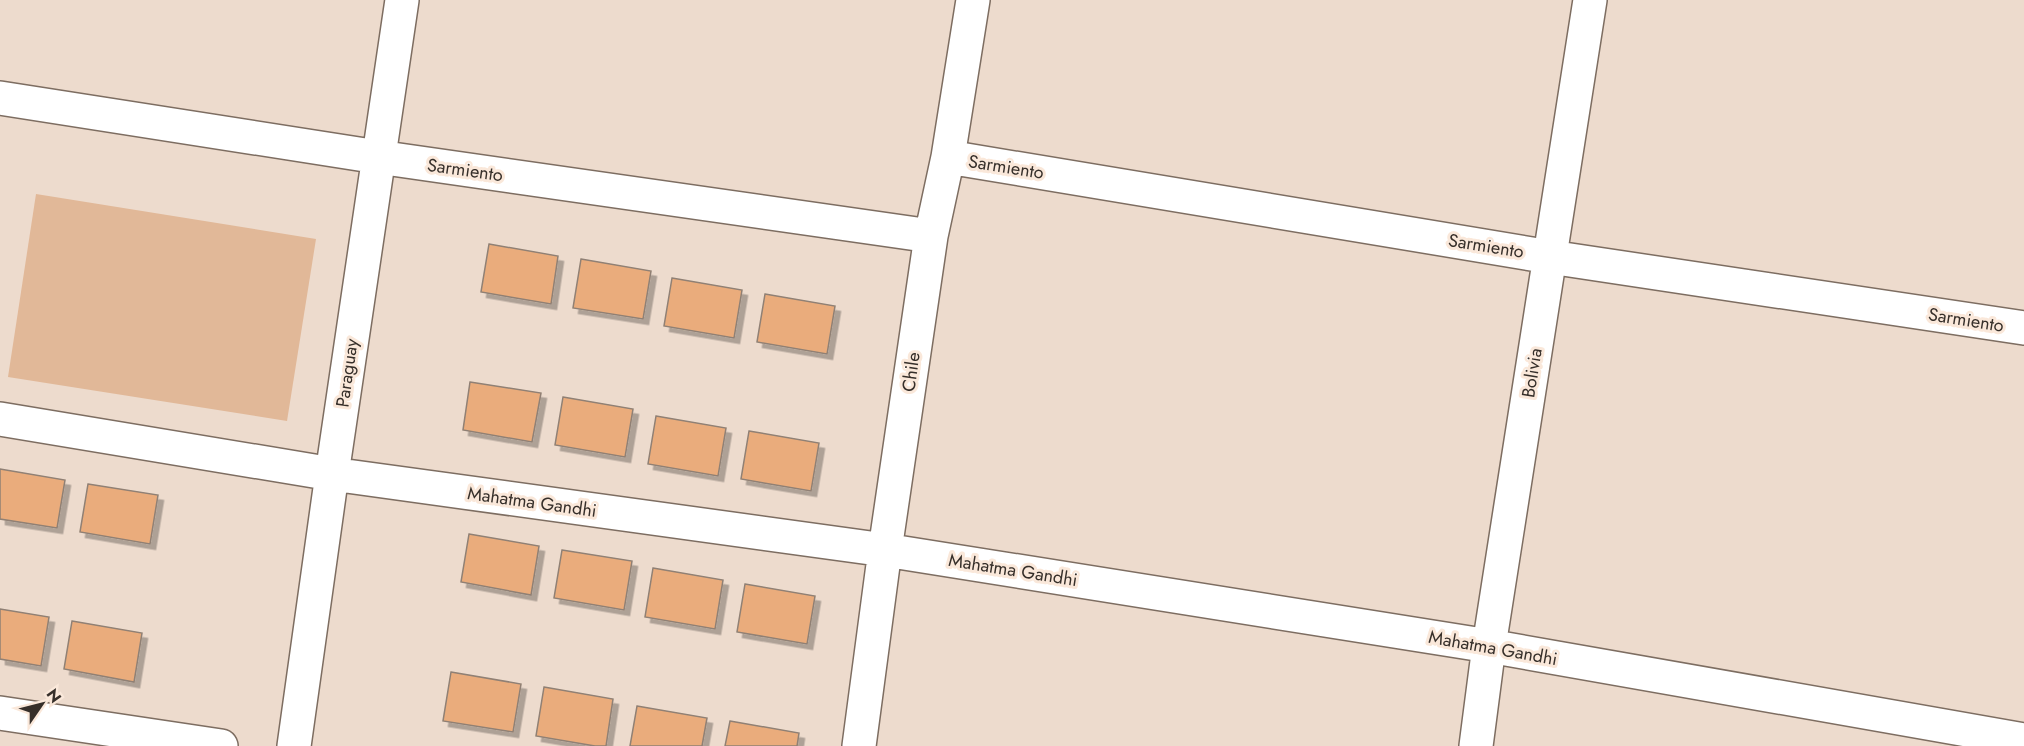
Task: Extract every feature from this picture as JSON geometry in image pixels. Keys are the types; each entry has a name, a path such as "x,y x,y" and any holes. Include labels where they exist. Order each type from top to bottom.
{"street":[{"name":"Paraguay","path":"294,746 402,0"},
{"name":"Chile","path":"859,746 885,550 932,236 948,157 973,0"},
{"name":"Bolivia","path":"1476,746 1489,646 1590,0"},
{"name":"Sarmiento","path":"0,98 378,157 932,236"},
{"name":"Sarmiento","path":"948,157 1550,257 2024,328"},
{"name":"Mahatma Gandhi","path":"0,419 332,474 885,550 1489,646 2024,740"},
{"path":"0,713 221,746"}],"shaded area":[{"path":"36,194 316,239 287,421 8,377"}],"building":[{"path":"489,244 558,256 551,304 481,292"},
{"path":"581,259 651,271 643,319 573,308"},
{"path":"672,278 742,290 734,338 664,326"},
{"path":"765,294 835,306 827,354 757,342"},
{"path":"470,382 541,393 532,442 463,430"},
{"path":"563,397 633,409 625,457 555,445"},
{"path":"656,416 726,428 718,476 648,464"},
{"path":"749,431 819,443 811,491 741,479"},
{"path":"0,469 65,480 57,528 0,519"},
{"path":"88,484 158,495 150,544 80,532"},
{"path":"469,534 539,546 531,595 461,582"},
{"path":"562,550 632,561 624,610 554,598"},
{"path":"653,568 723,580 715,629 645,617"},
{"path":"745,584 815,596 807,644 737,632"},
{"path":"0,609 49,617 41,666 0,659"},
{"path":"72,621 142,633 134,682 64,669"},
{"path":"451,672 521,684 513,732 443,721"},
{"path":"544,687 613,699 606,746 536,736"},
{"path":"637,706 707,718 702,746 630,746"},
{"path":"730,721 799,733 797,746 725,746"}]}
